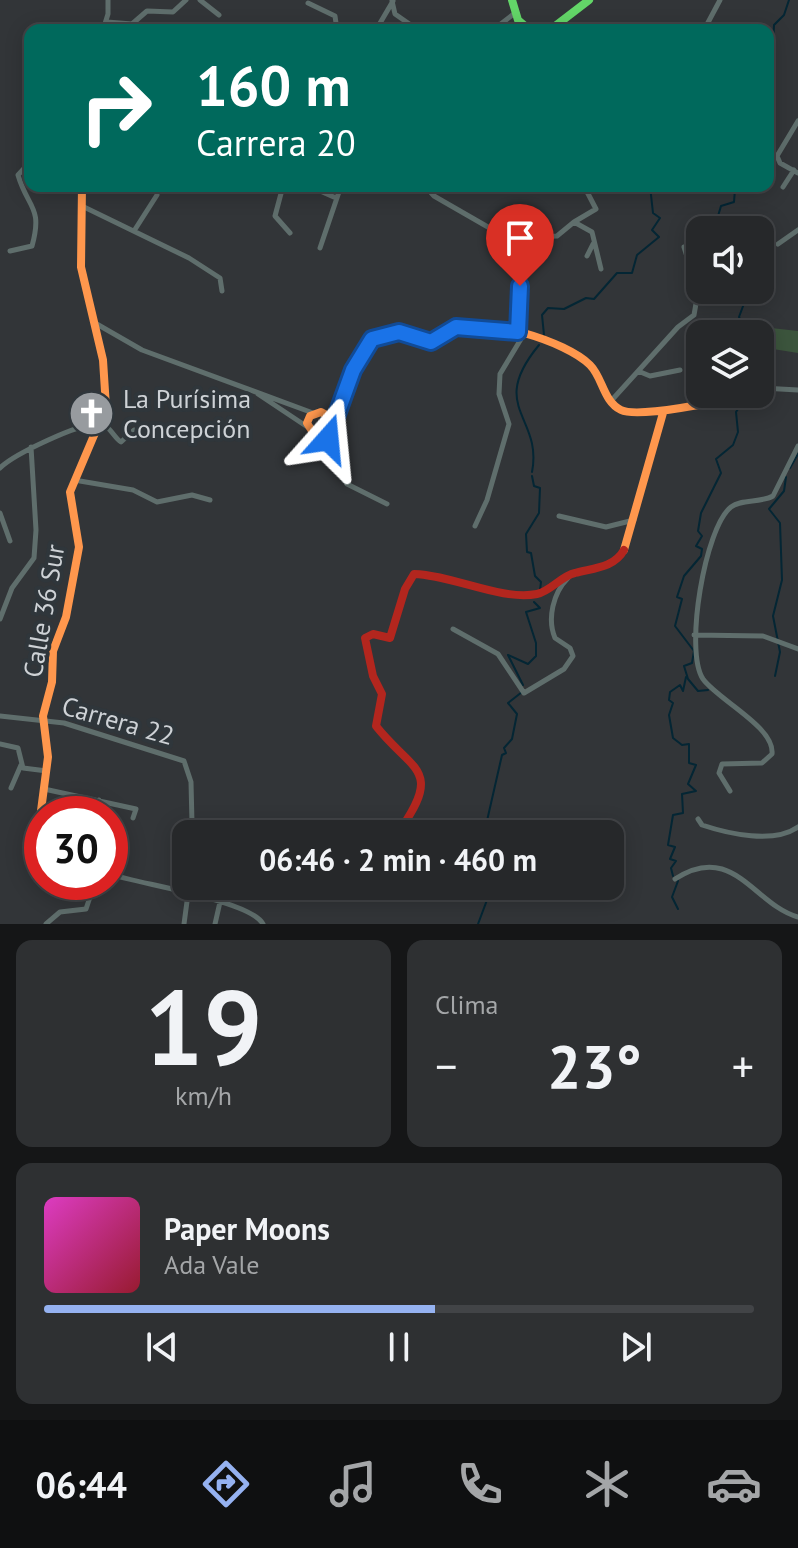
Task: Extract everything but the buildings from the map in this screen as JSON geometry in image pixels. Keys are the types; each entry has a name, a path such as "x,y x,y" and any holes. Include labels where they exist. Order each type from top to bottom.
{"street":[{"path":"108,0 107,22 132,24 147,11 173,12 186,0"},
{"path":"200,0 219,15"},
{"path":"320,10 323,0"},
{"path":"512,0 515,13 525,24"},
{"path":"558,24 589,0"},
{"path":"707,24 720,0"},
{"path":"380,24 393,1"},
{"path":"393,1 395,14 409,24"},
{"path":"308,3 335,16 336,24"},
{"path":"501,24 515,13"},
{"path":"783,187 796,172 780,163 777,156 798,121"},
{"path":"24,168 18,175 24,188"},
{"path":"10,251 32,246 37,228 35,211 26,192"},
{"name":"Calle 36 Sur","path":"43,796 47,771 43,721 52,682 53,651 66,617 78,556 78,539 70,511 73,480 106,407 106,387 95,323 81,267 83,192"},
{"path":"281,192 275,216 290,233"},
{"path":"322,192 336,198"},
{"path":"320,248 338,192"},
{"path":"430,192 507,238 557,236 596,209 587,192"},
{"path":"134,231 157,195"},
{"path":"84,207 189,258 222,281 222,291"},
{"path":"574,222 591,230 601,269"},
{"path":"778,244 798,230"},
{"path":"475,526 487,500 509,424 499,398 499,379 521,332 519,273 507,238"},
{"path":"587,256 593,244"},
{"path":"611,401 696,309 698,292 684,247"},
{"path":"95,323 142,350 313,413 325,413 339,403"},
{"path":"327,457 330,428 339,403 365,346 381,334 399,332 427,342 456,327 521,332 585,361 611,401 628,412 663,413 686,406"},
{"path":"638,371 650,376 680,370"},
{"path":"774,389 798,390"},
{"path":"255,391 320,436 330,428"},
{"path":"313,413 309,430 347,484 387,504"},
{"path":"325,413 330,428"},
{"path":"404,820 421,787 421,776 417,765 376,726 380,688 373,676 365,638 373,634 390,638 401,597 414,574 441,575 495,591 538,594 575,572 611,564 620,558 629,542 663,413"},
{"path":"0,468 31,447 99,424 121,442 134,430 154,431"},
{"path":"730,791 719,773 722,764 762,763 772,754 773,748 764,733 702,678 694,635 709,551 728,510 736,504 773,496 798,446"},
{"path":"0,619 12,588 34,558 36,530 31,447"},
{"path":"73,480 133,490 157,502 192,495 210,500"},
{"path":"0,513 10,541"},
{"path":"559,516 606,527 635,520"},
{"path":"453,629 498,654 522,693 564,669 571,660 572,651 555,638 550,617 559,588 575,572"},
{"path":"694,635 763,636 798,649"},
{"name":"Carrera 22","path":"0,716 64,723 184,761 191,782 192,820"},
{"path":"0,744 18,748 21,765 11,788"},
{"path":"21,765 24,769 47,771"},
{"path":"44,789 82,796"},
{"path":"128,807 136,809 133,818"},
{"path":"698,819 702,825 716,829 768,836 785,834 798,827"},
{"path":"675,879 697,868 720,869 759,890 786,914 798,917"},
{"path":"128,879 172,890"},
{"path":"46,924 60,912 86,909 89,900"},
{"path":"184,924 187,900"},
{"path":"212,900 253,914 263,924"},
{"path":"215,924 220,902"}],"green space":[{"path":"774,328 798,331 798,353 774,349"}],"waterway":[{"path":"774,25 784,15 789,0"},
{"path":"544,335 542,315 548,308 564,309 586,298 594,299 617,273 632,273 637,255 659,237 652,230 660,218 653,213 651,192"},
{"path":"718,216 721,206 734,202 735,192"},
{"path":"740,320 744,304"},
{"path":"532,472 530,437 517,398 524,366 539,345"},
{"path":"708,690 698,691 688,679 684,666 692,663 694,651 675,626 682,599 677,597 684,576 701,556 702,549 696,546 702,536 698,531 701,513 721,473 716,459 733,445 738,432 736,412 739,408"},
{"path":"790,468 798,454"},
{"path":"532,476 534,486 540,488 539,513 526,534 527,552 531,553 535,576 541,582 540,590"},
{"path":"775,676 780,652 773,616 782,580 780,523 769,509 784,491 786,477"},
{"path":"523,685 508,655 528,664 536,656 536,643 526,612 540,608 534,602"},
{"path":"673,876 671,868 676,861 670,859 675,847 668,845 673,815 683,813 682,794 696,791 688,784 696,765 689,763 689,744 682,745 673,738 669,715 673,703 669,700 670,692 680,685 683,691 686,677"},
{"path":"487,820 502,755 512,739 517,714 508,703 522,692"},
{"path":"678,881 672,897 678,909"},
{"path":"478,924 487,900"}],"traffic: fast":[{"path":"512,0 518,20 523,24"},
{"path":"558,24 589,0"}],"traffic: slow":[{"path":"43,796 48,757 43,716 52,682 53,651 66,617 79,547 70,492 106,407 103,360 81,267 82,192"},
{"path":"331,424 328,416 321,412 310,416 307,423 315,436 329,431 350,374 367,346 377,337 394,332 431,342 451,328 465,325 503,328 563,347 590,365 610,401 621,410 644,412 686,407"},
{"path":"624,550 663,413"}],"traffic: jam":[{"path":"406,820 419,796 421,783 411,763 376,726 382,694 373,676 365,638 373,634 390,638 405,589 414,574 508,594 537,594 570,575 609,564 624,550"}],"place":[{"name":"La Purísima Concepción","path":"92,414"}],"route":[{"path":"328,439 353,370 372,339 381,334 399,332 431,342 456,327 518,332 520,286"}]}
